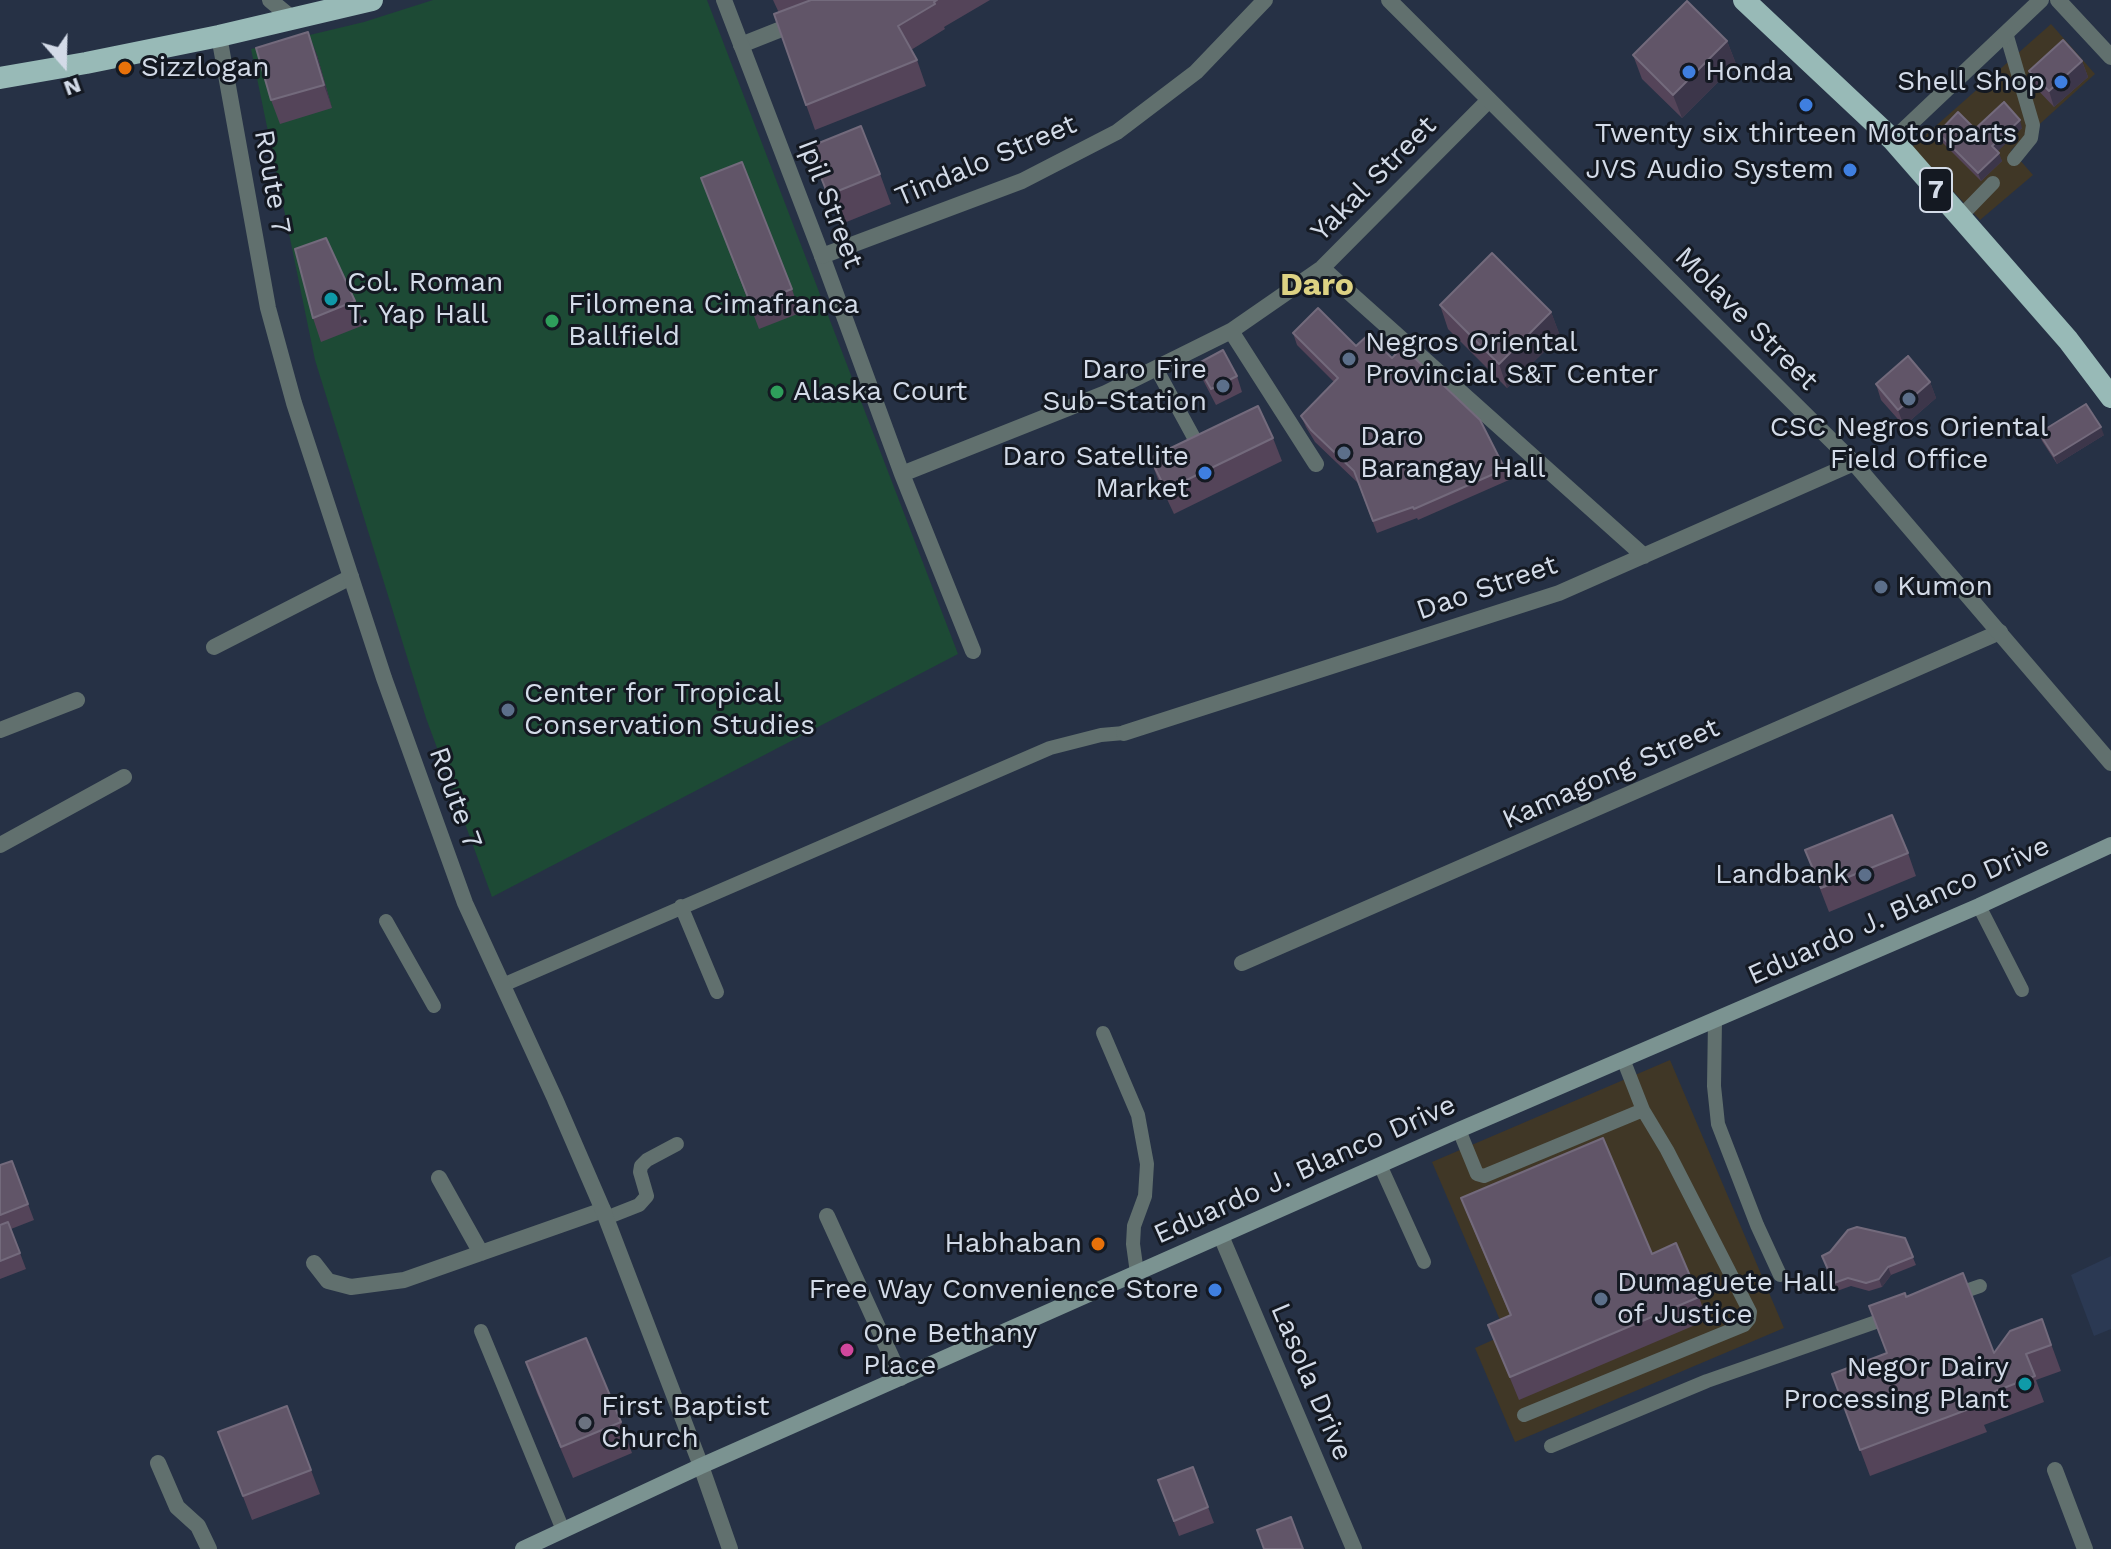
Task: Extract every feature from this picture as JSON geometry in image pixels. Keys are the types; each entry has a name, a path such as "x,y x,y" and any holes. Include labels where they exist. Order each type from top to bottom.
{"highway":[{"path":"0,78 219,36 372,0"},
{"name":"7","path":"1744,0 1893,140 2068,340 2111,397"}],"main road":[{"name":"Eduardo J. Blanco Drive","path":"523,1549 701,1466 1459,1130 1979,906 2111,845"}],"street":[{"path":"270,0 294,20"},
{"name":"Ipil Street","path":"724,0 902,474 973,651"},
{"name":"Tindalo Street","path":"822,256 1022,181 1117,132 1196,72 1265,0"},
{"name":"Molave Street","path":"1389,0 1854,463 2111,763"},
{"path":"1893,140 2041,0"},
{"path":"2058,0 2111,57"},
{"path":"741,45 813,17"},
{"name":"Route 7","path":"219,36 268,308 294,403 384,678 465,903 604,1214 730,1549"},
{"name":"Yakal Street","path":"902,474 1106,393 1231,331 1322,268 1489,100"},
{"path":"1322,268 1644,556"},
{"path":"1231,331 1316,464"},
{"name":"Dao Street","path":"1124,733 1559,593 1854,463"},
{"path":"214,647 351,577"},
{"name":"Kamagong Street","path":"1242,963 2000,632"},
{"path":"0,730 77,700"},
{"path":"0,845 124,777"},
{"path":"439,1178 481,1253"},
{"path":"314,1263 328,1281 351,1287 404,1280 604,1214"},
{"path":"827,1216 901,1378"},
{"name":"Lasola Drive","path":"1221,1236 1354,1549"},
{"path":"158,1463 177,1507 198,1526 209,1549"},
{"path":"2055,1470 2085,1549"}],"lane":[{"path":"2006,33 2033,125 2031,138 2014,159"},
{"path":"1960,217 1993,183"},
{"path":"1156,368 1199,447"},
{"path":"503,985 1050,748 1101,735 1124,733"},
{"path":"681,906 717,992"},
{"path":"1979,906 2022,990"},
{"path":"386,921 434,1006"},
{"path":"1715,1020 1714,1086 1718,1124 1780,1275"},
{"path":"1103,1033 1138,1115 1147,1164 1145,1196 1134,1226 1137,1273"},
{"path":"1524,1415 1744,1325 1749,1319 1750,1312 1667,1150 1643,1110 1623,1059"},
{"path":"1459,1130 1477,1174 1484,1176 1643,1110"},
{"path":"604,1214 639,1205 647,1196 641,1166 677,1144"},
{"path":"1380,1165 1424,1262"},
{"path":"1937,1301 1980,1286"},
{"path":"1551,1446 1707,1381 1908,1311"},
{"path":"481,1331 563,1530"}],"shaded area":[{"path":"2051,24 2095,74 2011,150 2033,175 1980,220 1912,147"},
{"path":"1670,1060 1784,1328 1515,1442 1475,1348 1506,1334 1432,1162"},
{"path":"2111,1256 2111,1329 2094,1336 2071,1275"}],"green space":[{"path":"433,0 707,0 958,654 492,897 426,718 315,360 251,49 364,22"}],"building":[{"path":"811,0 937,0 898,26 917,60 806,105 774,14"},
{"path":"1687,1 1727,41 1673,95 1633,55"},
{"path":"308,32 324,85 271,100 256,48"},
{"path":"2063,40 2082,61 2049,91 2029,71"},
{"path":"2004,102 2020,120 1992,146 1999,153 1978,173 1938,133 1958,112 1975,129"},
{"path":"861,126 880,174 828,195 809,147"},
{"path":"742,162 792,289 751,305 701,178"},
{"path":"326,238 355,301 313,318 295,249"},
{"path":"1492,253 1551,312 1499,364 1440,305"},
{"path":"1318,308 1356,346 1368,335 1392,358 1403,347 1480,420 1505,469 1414,509 1373,521 1354,471 1311,430 1301,416 1338,378 1293,333"},
{"path":"1223,350 1237,376 1211,389 1197,364"},
{"path":"1908,356 1930,382 1898,410 1876,384"},
{"path":"2086,404 2101,427 2054,456 2039,433"},
{"path":"1258,406 1273,438 1166,490 1150,458"},
{"path":"1892,815 1908,853 1821,888 1805,850"},
{"name":"Dumaguete Hall of Justice","path":"1603,1138 1652,1254 1676,1243 1699,1297 1510,1377 1488,1325 1511,1315 1461,1198"},
{"path":"12,1161 28,1204 0,1215 0,1165"},
{"path":"8,1222 20,1253 0,1261 0,1225"},
{"path":"1857,1227 1905,1238 1913,1257 1888,1267 1879,1279 1866,1283 1848,1278 1834,1283 1822,1256 1830,1252 1848,1230"},
{"path":"1963,1273 1994,1353 2010,1331 2042,1319 2051,1345 2026,1354 2035,1376 1975,1399 1977,1406 1860,1450 1832,1374 1887,1353 1869,1306 1905,1293 1906,1297"},
{"name":"First Baptist Church","path":"586,1338 621,1422 561,1447 526,1362"},
{"path":"287,1406 311,1470 243,1496 218,1432"},
{"path":"1193,1467 1208,1507 1174,1521 1158,1480"},
{"path":"1291,1517 1303,1549 1264,1549 1257,1530"}],"place":[{"name":"Sizzlogan","path":"125,68"},
{"name":"Honda","path":"1689,72"},
{"name":"Shell Shop","path":"2061,82"},
{"name":"Twenty six thirteen Motorparts","path":"1806,105"},
{"name":"JVS Audio System","path":"1850,170"},
{"name":"Col. Roman T. Yap Hall","path":"331,299"},
{"name":"Filomena Cimafranca Ballfield","path":"552,321"},
{"name":"Negros Oriental Provincial S&T Center","path":"1349,359"},
{"name":"Daro Fire Sub-Station","path":"1223,386"},
{"name":"Alaska Court","path":"777,392"},
{"name":"CSC Negros Oriental Field Office","path":"1909,399"},
{"name":"Daro Barangay Hall","path":"1344,453"},
{"name":"Daro Satellite Market","path":"1205,473"},
{"name":"Kumon","path":"1881,587"},
{"name":"Center for Tropical Conservation Studies","path":"508,710"},
{"name":"Landbank","path":"1865,875"},
{"name":"Habhaban","path":"1098,1244"},
{"name":"Free Way Convenience Store","path":"1215,1290"},
{"name":"Dumaguete Hall of Justice","path":"1601,1299"},
{"name":"One Bethany Place","path":"847,1350"},
{"name":"NegOr Dairy Processing Plant","path":"2025,1384"},
{"name":"First Baptist Church","path":"585,1423"}],"district":[{"name":"Daro","path":"1317,286"}]}
